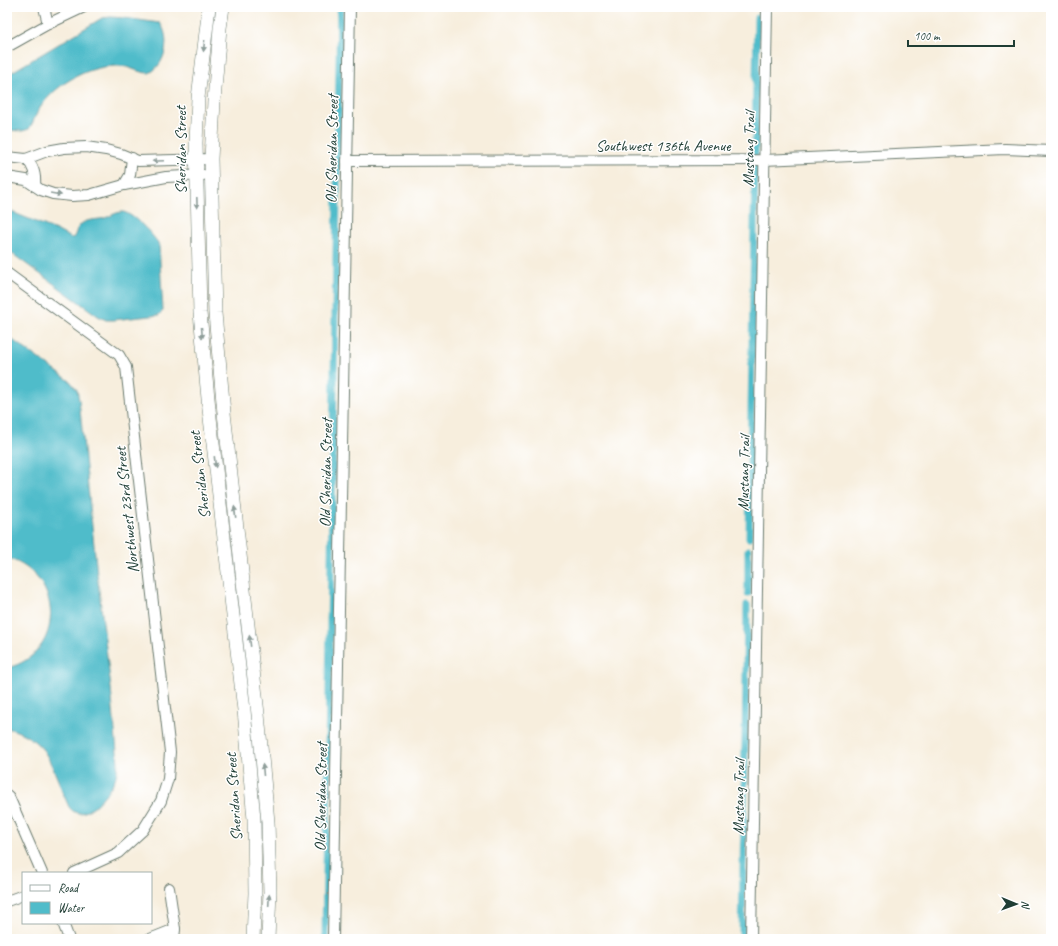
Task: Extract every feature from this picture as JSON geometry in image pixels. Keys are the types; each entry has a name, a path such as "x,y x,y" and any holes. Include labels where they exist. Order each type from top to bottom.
{"main road":[{"name":"Sheridan Street","path":"209,7 198,98 196,143 202,329 209,409 244,710 254,819 255,893 253,939"},
{"name":"Sheridan Street","path":"223,7 214,101 211,159 215,313 224,413 258,714 268,822 270,892 268,939"}],"street":[{"path":"44,7 48,24"},
{"path":"7,47 48,24 84,7"},
{"name":"Old Sheridan Street","path":"333,939 350,7"},
{"name":"Mustang Trail","path":"751,939 766,7"},
{"path":"7,157 26,158 42,152 61,148 86,147 106,150 138,161 211,159"},
{"name":"Southwest 136th Avenue","path":"347,161 764,160 1005,149 1051,151"},
{"path":"26,158 34,169 36,177 35,186"},
{"path":"124,185 130,175 132,158"},
{"path":"7,177 26,180 53,194 72,196 89,195 124,185 166,177 211,175"},
{"name":"Northwest 23rd Street","path":"7,273 119,354 126,367 170,752 168,779 161,801 143,830 118,853 76,872"},
{"path":"7,795 42,872"},
{"path":"150,939 175,934 169,888"},
{"path":"7,901 22,894"},
{"path":"63,924 70,939"}],"water":[{"path":"111,17 160,23 166,43 163,58 155,69 149,73 145,73 127,67 108,66 97,68 76,76 57,89 49,97 40,108 29,129 22,131 7,130 7,75 102,18"},
{"path":"7,210 56,230 71,238 74,237 78,228 83,222 105,218 120,212 127,213 132,216 148,231 159,245 163,311 159,315 113,320 106,320 98,316 7,250"},
{"path":"7,336 70,381 77,390 79,400 118,763 115,779 102,799 88,810 81,813 75,812 69,807 50,762 40,746 24,734 7,728 7,668 26,660 40,647 48,632 50,614 48,597 40,581 26,567 7,558"}],"waterway":[{"path":"325,939 340,7"},
{"path":"755,155 757,18"},
{"path":"749,538 755,164"},
{"path":"748,550 748,593"},
{"path":"742,939 747,605"}]}
